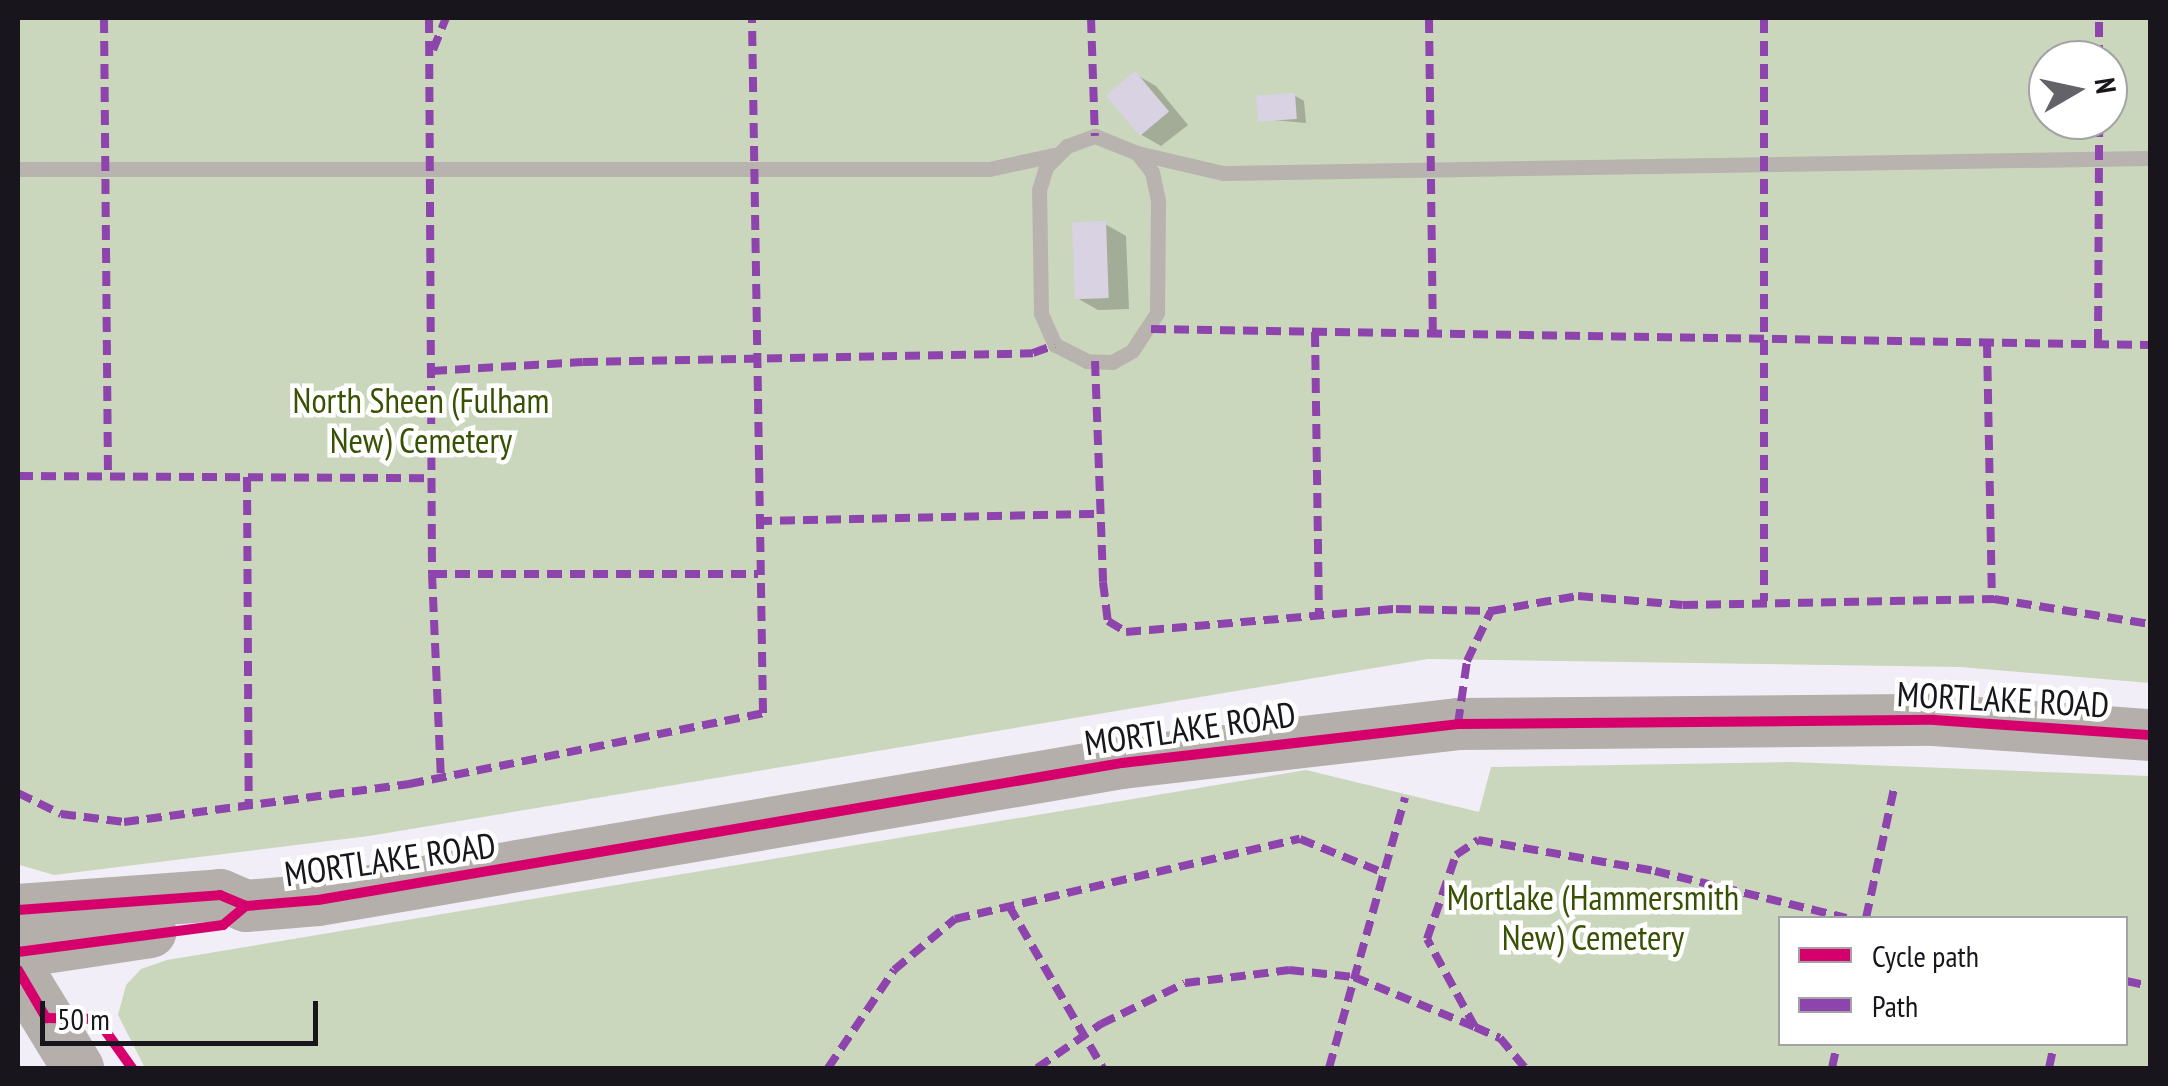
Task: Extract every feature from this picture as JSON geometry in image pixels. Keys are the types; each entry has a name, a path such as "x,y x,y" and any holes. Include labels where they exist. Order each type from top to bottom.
{"highway":[{"name":"MORTLAKE ROAD","path":"18,952 223,924 246,906 602,856 1122,764 1458,724 1934,720 2150,735"},
{"name":"MORTLAKE ROAD","path":"18,910 220,895 246,906"},
{"path":"18,970 78,1068"}],"lane":[{"path":"18,170 988,169 1054,155 1095,136 1137,153 1223,173 2150,158"},
{"path":"1054,155 1040,190 1041,313 1055,345 1086,361 1112,362 1132,351 1156,314 1158,202 1152,172 1137,153"}],"green space":[{"name":"North Sheen (Fulham New) Cemetery","path":"18,18 2150,18 2150,683 1960,667 1428,659 369,836 54,875 20,865"},
{"name":"Mortlake (Hammersmith New) Cemetery","path":"1792,762 2150,776 2150,1068 145,1068 118,1015 126,985 141,969 167,960 1306,770 1479,812 1491,767"}],"building":[{"path":"1135,71 1169,112 1140,136 1106,95"},
{"path":"1295,93 1297,119 1258,122 1256,96"},
{"path":"1106,221 1109,298 1075,299 1072,222"}],"marked path":[{"path":"104,18 108,473"},
{"path":"429,18 432,574 441,778"},
{"path":"433,50 446,18"},
{"path":"18,793 61,814 124,822 409,784 763,713 752,18"},
{"path":"1091,18 1095,136"},
{"path":"1429,18 1433,333"},
{"path":"1764,18 1764,601"},
{"path":"2099,18 2099,40"},
{"path":"2098,344 2099,140"},
{"path":"1151,329 2150,345"},
{"path":"1315,332 1319,617"},
{"path":"1987,343 1992,599"},
{"path":"432,371 583,362 1033,353 1055,345"},
{"path":"1095,361 1103,582 1108,621 1126,632 1396,609 1491,611 1578,596 1683,605 1994,599 2150,624"},
{"path":"18,476 432,478"},
{"path":"247,477 249,807"},
{"path":"757,521 1101,514"},
{"path":"432,574 758,574"},
{"path":"1458,724 1467,661 1491,611"},
{"path":"1866,916 1895,784"},
{"path":"1329,1068 1405,797"},
{"path":"828,1068 894,970 955,919 1300,839 1384,873"},
{"path":"1475,1027 1427,939 1456,855 1478,840 1655,871 1838,916"},
{"path":"1009,906 1103,1068"},
{"path":"1037,1068 1101,1024 1185,983 1289,970 1354,977 1475,1027 1500,1038 1525,1068"},
{"path":"2128,981 2150,986"},
{"path":"1832,1068 1837,1046"},
{"path":"2049,1068 2054,1046"}],"cycle path":[{"path":"18,910 220,895 246,906 318,900 1122,763 1458,724 1934,720 2150,735"},
{"path":"18,952 223,925 246,906"},
{"path":"18,970 46,1018 97,1019 132,1068"}]}
